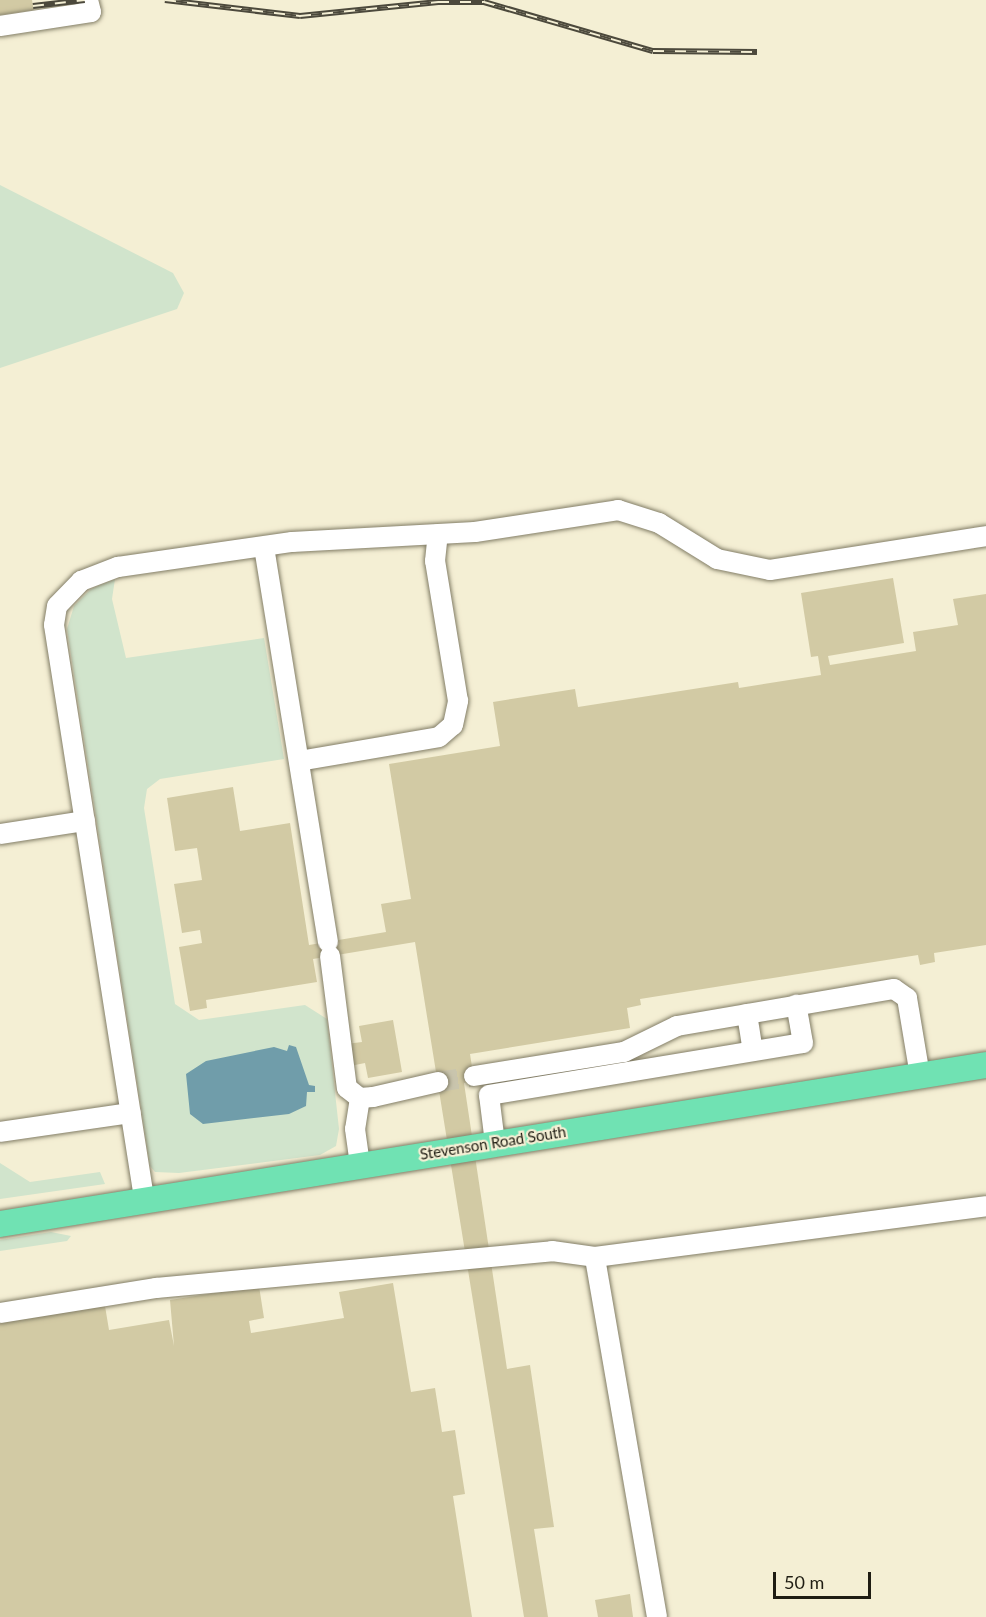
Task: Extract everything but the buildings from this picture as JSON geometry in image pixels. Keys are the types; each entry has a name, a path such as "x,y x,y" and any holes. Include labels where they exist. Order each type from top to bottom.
{"main road":[{"name":"Stevenson Road South","path":"0,1224 144,1198 986,1065"}],"lane":[{"path":"0,26 91,12 88,0"},
{"path":"144,1198 54,625 57,606 81,581 118,567 264,547 438,534 618,510 658,523 717,559 770,570 986,536"},
{"path":"299,761 439,737 453,725 459,701 435,561 438,534"},
{"path":"264,547 329,949 347,1088 360,1098 438,1082"},
{"path":"0,834 85,821"},
{"path":"474,1076 624,1052 677,1026 900,990 907,998 920,1076"},
{"path":"495,1143 489,1095 803,1042 796,1005"},
{"path":"747,1014 753,1051"},
{"path":"345,1071 386,1094"},
{"path":"360,1098 356,1129 360,1164"},
{"path":"0,1132 131,1113"},
{"path":"0,1313 156,1288 552,1251 595,1257 986,1206"},
{"path":"595,1257 657,1617"}],"green space":[{"path":"0,185 173,273 184,293 177,309 0,368"},
{"path":"115,579 112,599 126,658 264,638 284,759 160,779 147,789 144,808 175,1004 199,1020 305,1005 327,1019 339,1129 336,1146 320,1155 179,1173 155,1172 150,1166 67,629 74,606 91,589"},
{"path":"0,1163 30,1182 100,1172 105,1184 0,1199"},
{"path":"51,1232 71,1236 67,1241 0,1251 0,1240"}],"water":[{"path":"289,1045 296,1047 309,1085 315,1086 315,1092 307,1092 306,1106 289,1114 203,1124 190,1114 186,1074 206,1061 274,1047 287,1051"}],"tunnel":[{"path":"438,1082 474,1076"}],"railway":[{"path":"33,6 85,0"},
{"path":"165,0 300,16 438,2 484,2 653,51 757,52"}]}
